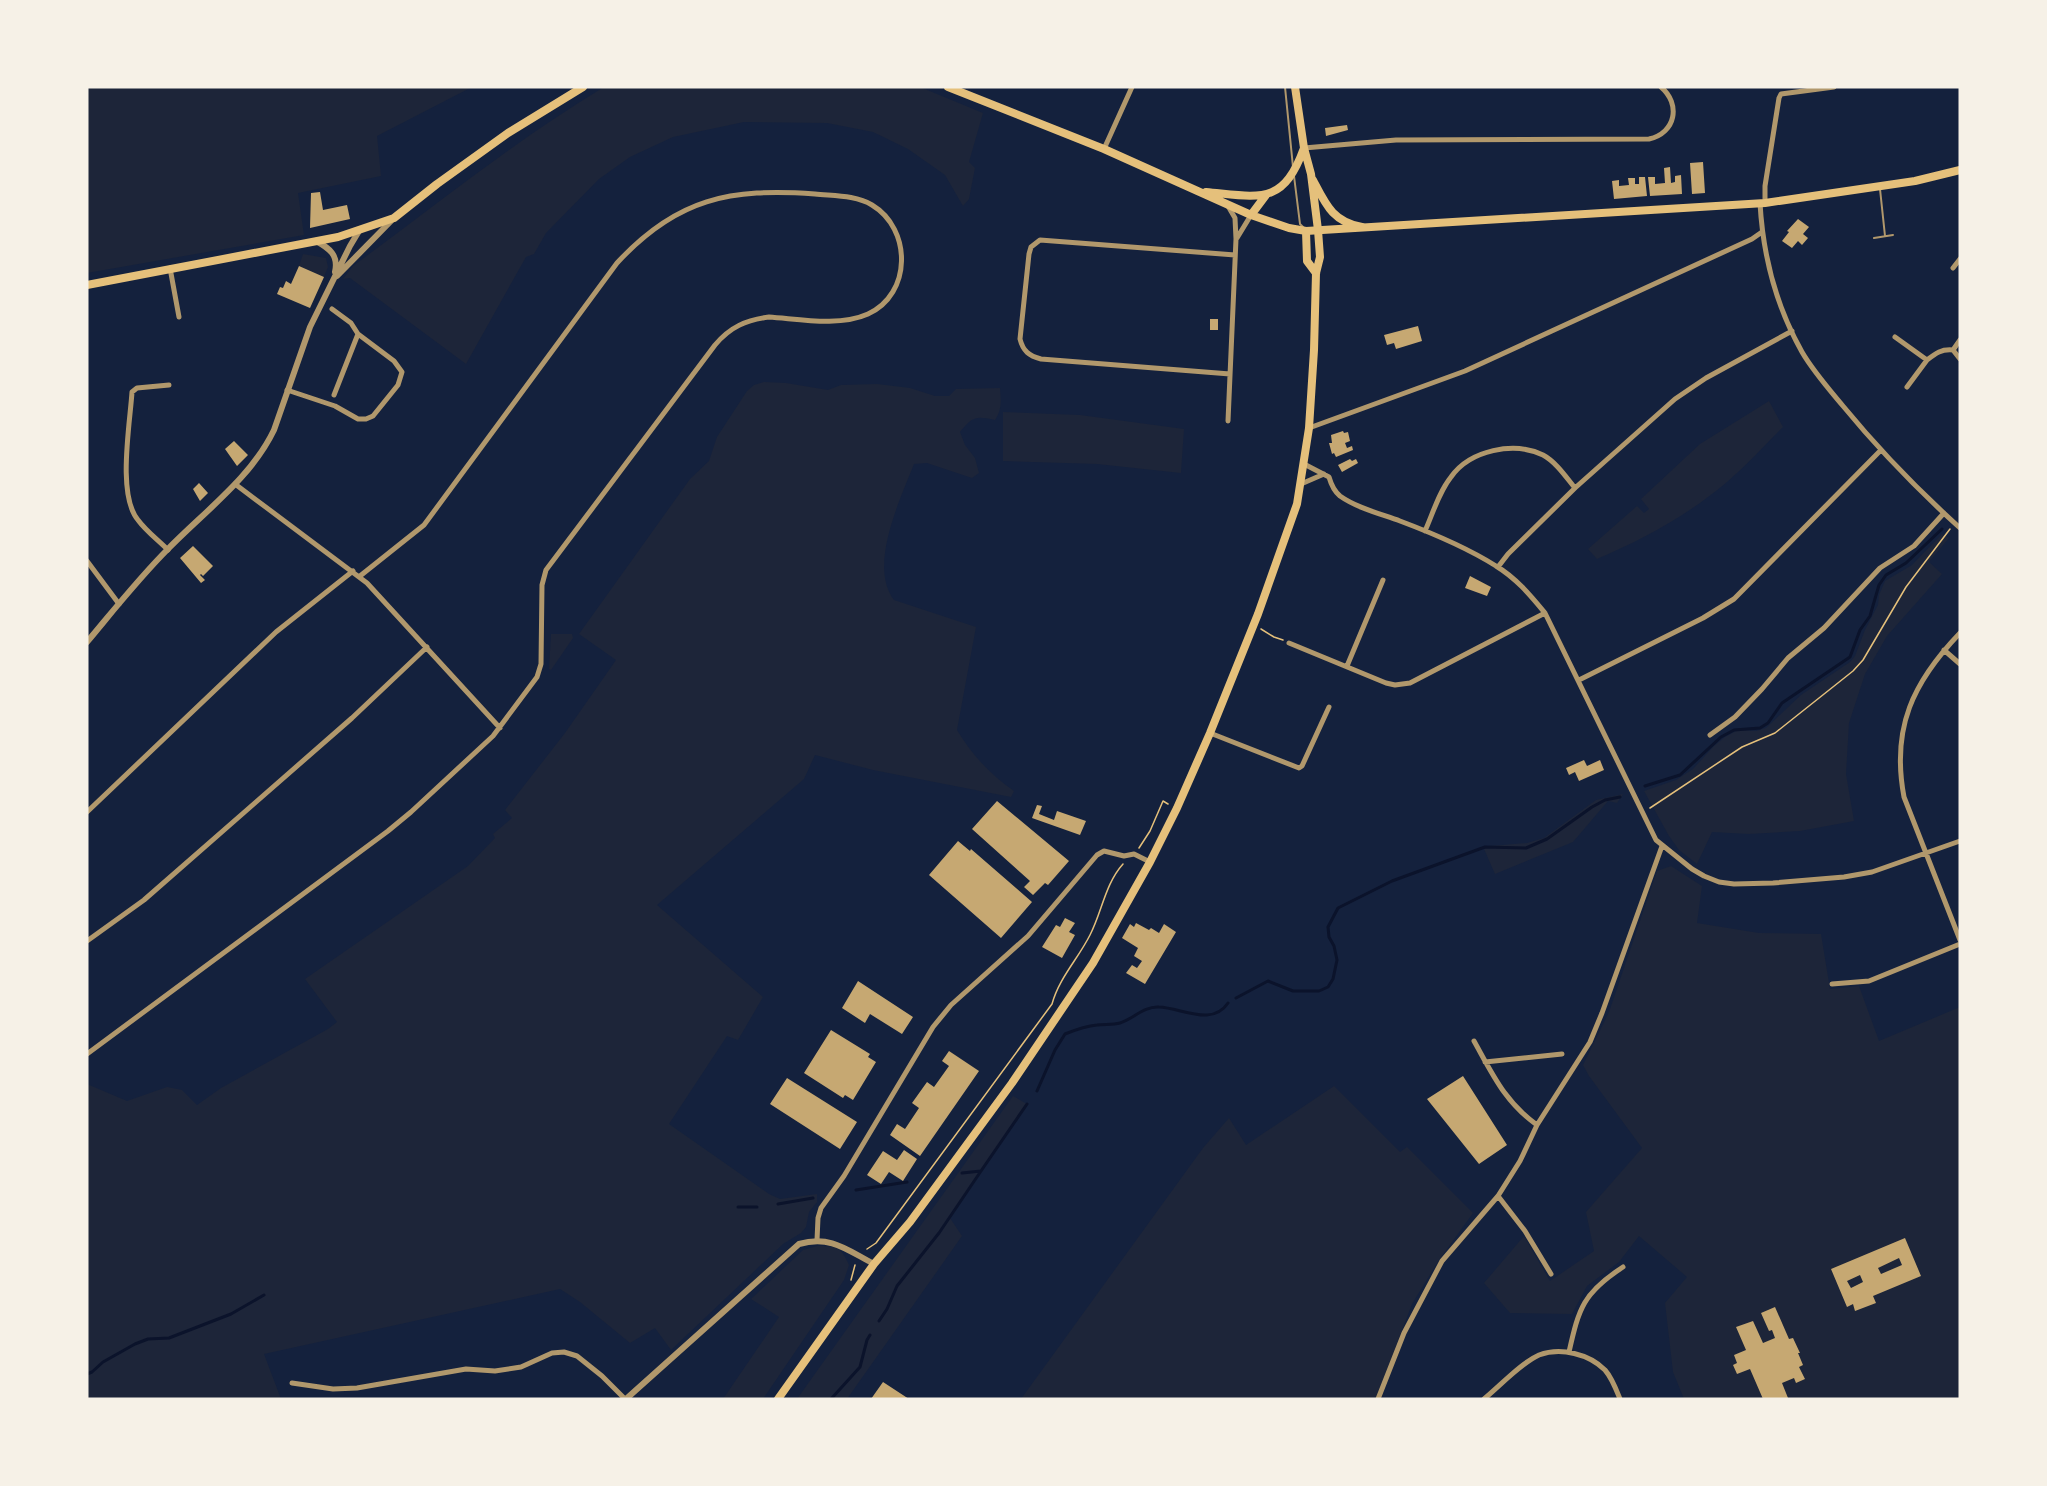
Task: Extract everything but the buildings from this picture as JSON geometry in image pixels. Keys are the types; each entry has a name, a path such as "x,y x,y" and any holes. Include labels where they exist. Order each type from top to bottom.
{"highway":[{"path":"87,285 315,241 359,231 394,218 508,133 583,87"},
{"path":"948,87 1104,149 1251,215 1289,228 1306,231 1306,261 1316,273"},
{"path":"778,1399 874,1264 910,1222 1012,1083 1093,963 1150,862 1177,808 1258,614 1297,504 1309,428 1316,273 1320,262 1311,174 1304,148 1295,87"},
{"path":"1251,215 1266,195 1282,187 1293,174 1304,148"},
{"path":"1311,174 1332,212 1345,223 1362,226"},
{"path":"1199,192 1266,195"}],"main road":[{"path":"1306,231 1762,203 1915,181 1960,170"}],"street":[{"path":"1104,149 1132,87"},
{"path":"1304,148 1396,140 1630,140 1657,137 1667,130 1673,115 1672,100 1661,87"},
{"path":"1781,87 1762,203 1762,232 1775,293 1813,370 1880,451 1960,528"},
{"path":"1781,94 1834,87"},
{"path":"87,1054 388,831 500,728 540,671 542,585 546,570 715,345 738,324 748,320 769,317 850,319 869,313 880,306 898,281 902,260 898,235 884,214 858,199 767,191 729,195 715,199 665,221 632,246 617,263 424,525 360,576"},
{"path":"1227,205 1234,216 1236,239 1228,421"},
{"path":"1236,239 1251,215"},
{"path":"333,281 394,218"},
{"path":"87,642 168,550 235,484 267,445 310,327 359,231"},
{"path":"1309,428 1465,371 1752,239 1762,232"},
{"path":"1230,374 1041,359 1027,353 1020,339 1029,254 1031,247 1040,240 1235,255"},
{"path":"315,241 332,251 336,260 333,281"},
{"path":"1953,268 1960,259"},
{"path":"170,268 179,317"},
{"path":"287,390 335,406 358,419 366,419 372,416 398,385 402,372 394,361 358,334 351,323 332,309"},
{"path":"1498,567 1508,554 1575,488 1675,399 1706,378 1792,330"},
{"path":"334,395 358,334"},
{"path":"1895,336 1927,360"},
{"path":"1907,387 1927,360 1938,352 1953,350 1960,340"},
{"path":"1953,350 1960,359"},
{"path":"168,550 137,519 130,505 126,479 132,392 137,388 169,385"},
{"path":"1425,531 1452,475 1472,458 1486,453 1515,449 1543,455 1575,488"},
{"path":"1579,680 1703,618 1734,599 1880,451"},
{"path":"1304,464 1329,477 1331,486 1340,496 1425,531 1498,567 1518,583 1545,614 1631,785 1656,840 1704,876 1719,882 1734,884 1844,877 1872,872 1960,841"},
{"path":"1300,484 1324,474"},
{"path":"235,484 360,576 500,728"},
{"path":"1710,735 1735,717 1788,658 1824,628 1880,568 1914,546 1945,514"},
{"path":"87,561 119,604"},
{"path":"87,812 276,632 353,571"},
{"path":"1347,666 1383,580"},
{"path":"1289,643 1395,685 1410,683 1545,614"},
{"path":"1832,984 1869,981 1960,942 1904,797 1900,777 1901,741 1911,702 1929,668 1960,633"},
{"path":"87,941 144,900 352,718 427,647"},
{"path":"1944,650 1960,664"},
{"path":"1210,733 1299,768 1302,766 1329,707"},
{"path":"1378,1399 1404,1333 1442,1261 1498,1196 1520,1161 1537,1125 1590,1041 1662,846"},
{"path":"817,1240 818,1218 821,1209 844,1176 933,1027 947,1011 1028,936 1097,855 1104,851 1124,856 1134,854 1150,862"},
{"path":"1474,1041 1508,1099 1522,1115 1537,1125"},
{"path":"1485,1062 1562,1054"},
{"path":"1498,1196 1525,1231 1551,1274"},
{"path":"292,1383 333,1389 357,1388 465,1369 495,1371 521,1367 552,1353 564,1352 577,1356 626,1399 799,1244 817,1240 836,1243 874,1264"},
{"path":"1569,1352 1577,1318 1584,1303 1597,1285 1623,1267"},
{"path":"1484,1399 1529,1361 1550,1353 1569,1352 1605,1370 1620,1399"}],"lane":[{"path":"1285,87 1300,224 1306,231"},
{"path":"1880,186 1886,236"},
{"path":"1874,238 1893,235"}],"path":[{"path":"1642,812 1657,805 1742,747 1774,733 1853,671 1863,660 1915,574 1954,523"},
{"path":"1258,628 1289,643"},
{"path":"851,1279 854,1267 861,1257 876,1243 1052,1004 1056,991 1091,934 1113,876 1134,854 1149,831 1163,801 1177,808"}],"shaded area":[{"path":"87,87 472,87 377,136 381,176 298,193 304,235 87,273"},
{"path":"604,87 920,87 983,113 969,162 975,168 969,199 963,206 945,175 908,149 873,132 827,123 744,122 673,137 630,157 599,179 546,233 534,254 526,257 466,364 350,278 343,279 353,266 477,174 571,107"},
{"path":"303,254 326,258 328,267 324,277 299,266"},
{"path":"764,382 828,390 841,385 877,384 910,388 935,396 949,396 956,389 1000,388 1001,397 1000,409 995,420 975,418 960,432 965,445 975,458 979,473 972,478 927,463 914,464 889,533 884,569 887,586 894,600 976,627 957,730 982,764 1014,791 1011,797 873,770 815,755 804,779 657,905 763,997 738,1040 727,1036 669,1124 769,1194 780,1199 817,1194 817,1202 809,1212 806,1227 801,1233 783,1244 671,1350 655,1328 630,1343 580,1302 560,1289 264,1354 281,1399 87,1399 87,1084 127,1101 167,1087 182,1090 197,1105 221,1088 337,1022 305,979 468,866 495,838 493,834 512,818 505,810 565,733 616,660 579,634 690,479 709,461 717,437 747,391 754,385"},
{"path":"1769,401 1783,427 1727,482 1681,516 1632,543 1597,559 1588,549 1637,506 1644,513 1649,509 1641,499 1700,444"},
{"path":"1003,412 1080,415 1184,429 1181,473 1097,464 1003,461"},
{"path":"1942,534 1949,538 1929,562 1942,574 1887,636 1865,674 1849,723 1846,774 1854,821 1800,831 1749,834 1712,832 1697,864 1679,850 1644,791 1676,780 1693,769 1714,746 1738,730 1756,731 1766,728 1801,695 1850,662 1855,656 1878,605 1879,595 1885,581 1912,565"},
{"path":"551,634 572,634 573,638 551,670 549,669"},
{"path":"1623,794 1617,803 1608,801 1573,842 1495,874 1484,849 1490,846 1527,843 1544,838 1596,800"},
{"path":"1671,866 1702,886 1697,923 1759,933 1821,934 1830,989 1859,986 1879,1041 1960,1007 1960,1399 1684,1399 1673,1372 1665,1303 1687,1277 1639,1236 1619,1262 1587,1286 1572,1314 1510,1313 1484,1283 1524,1236 1550,1281 1594,1251 1586,1212 1642,1148 1583,1065 1609,1012 1657,871"},
{"path":"1334,1086 1400,1152 1407,1147 1473,1213 1439,1260 1412,1304 1376,1399 1021,1399 1203,1148 1229,1118 1246,1145"},
{"path":"1013,1096 1027,1104 950,1218 962,1236 847,1399 797,1399"},
{"path":"817,1246 834,1247 841,1251 849,1265 844,1280 763,1399 723,1399 779,1317 751,1299 803,1250"}],"waterway":[{"path":"1645,786 1680,775 1721,737 1734,730 1760,728 1768,723 1782,703 1850,657 1860,630 1870,616 1879,585 1886,575 1906,563 1942,529"},
{"path":"1236,998 1268,981 1293,991 1319,991 1328,987 1333,979 1337,960 1328,927 1338,908 1392,881 1485,847 1526,848 1547,839 1592,807 1605,800 1620,797"},
{"path":"1037,1091 1055,1050 1065,1034 1089,1026 1120,1023 1154,1007 1205,1015 1214,1014 1228,1003"},
{"path":"962,1173 981,1171 1027,1104"},
{"path":"879,1321 897,1286 939,1233 981,1171"},
{"path":"856,1190 907,1182"},
{"path":"778,1204 813,1198"},
{"path":"738,1207 757,1207"},
{"path":"87,1374 135,1344 148,1339 169,1338 231,1314 264,1295"},
{"path":"831,1399 860,1367 870,1335"}]}
